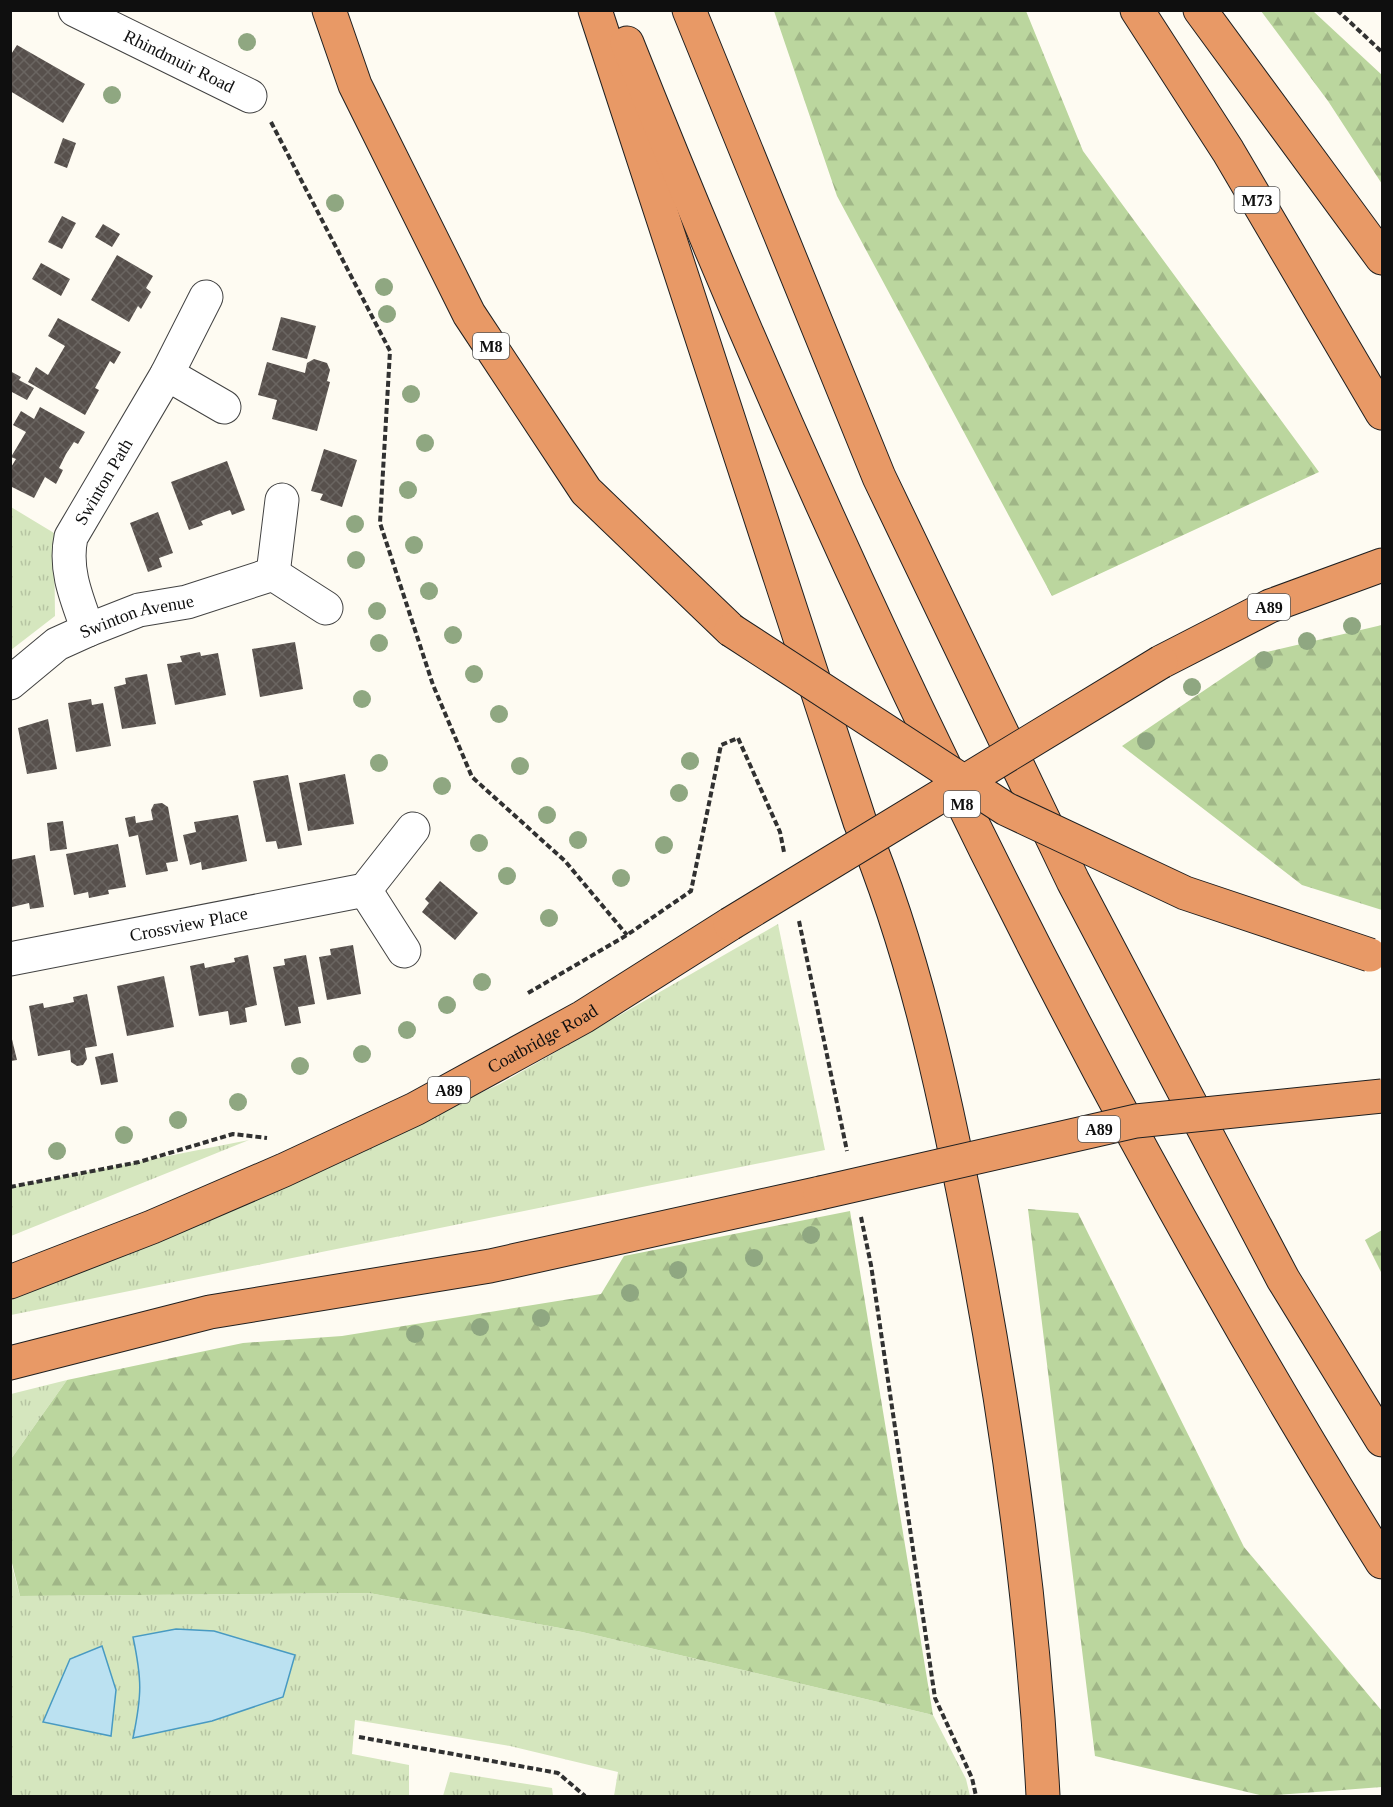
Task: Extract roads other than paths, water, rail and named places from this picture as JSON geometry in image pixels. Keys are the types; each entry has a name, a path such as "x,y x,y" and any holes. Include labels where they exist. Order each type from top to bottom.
{"highway":[{"name":"M8","path":"329,10 355,85 470,314 586,491 731,630 1006,808 1185,893 1376,957"},
{"path":"595,10 860,822 887,889 945,1096 993,1346 1011,1470 1037,1699 1043,1797"},
{"name":"M8","path":"614,10 705,239 774,400 853,575 987,855 1089,1053 1199,1251 1383,1562"},
{"path":"688,10 879,477 1073,881 1283,1279 1383,1440"},
{"name":"M73","path":"1137,10 1228,151 1377,404"},
{"path":"1200,10 1383,258"},
{"name":"Coatbridge Road","path":"10,1282 152,1227 284,1170 414,1109 583,1017 730,924 1161,662 1270,606 1383,565"},
{"name":"A89","path":"10,1363 210,1312 490,1266 1136,1121 1383,1096"}],"street":[{"name":"Rhindmuir Road","path":"75,10 250,96"},
{"name":"Swinton Path","path":"88,630 69,570 68,553 71,537 80,518 167,374 206,297"},
{"path":"167,374 224,407"},
{"path":"282,500 273,574 326,608"},
{"name":"Swinton Avenue","path":"10,683 57,644 88,630 139,610 187,602 273,574"},
{"path":"404,951 365,890 413,829"},
{"name":"Crossview Place","path":"10,959 365,890"}],"water":[{"path":"176,1629 214,1631 295,1655 283,1697 212,1721 133,1738 140,1687 133,1637"},
{"path":"102,1646 116,1690 111,1736 43,1722 70,1659"}]}
